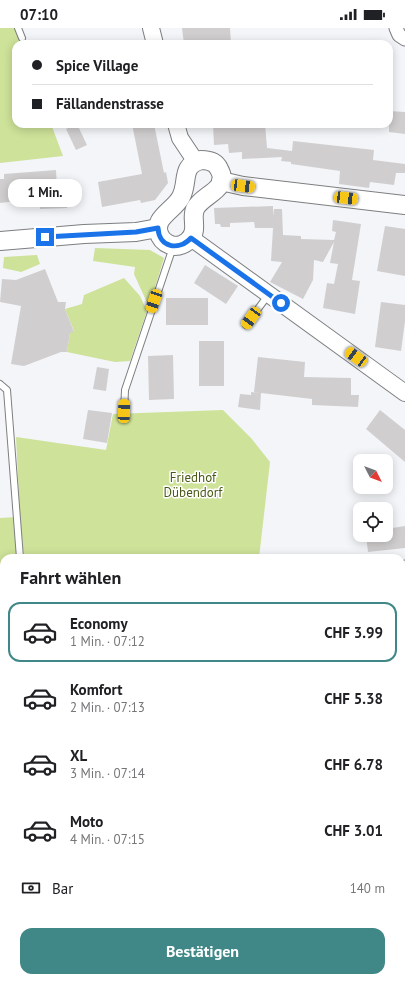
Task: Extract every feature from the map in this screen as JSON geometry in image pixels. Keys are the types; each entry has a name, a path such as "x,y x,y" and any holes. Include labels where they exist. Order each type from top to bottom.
{"main road":[{"path":"206,160 215,164 220,171 222,181 215,192 205,198 197,206 193,216 194,230 191,238 183,245 174,246 165,242 162,239 158,228 159,221 182,197 187,171 196,162 206,160"},
{"path":"222,181 248,187 405,205"},
{"path":"0,241 94,231 136,232 158,228"}],"street":[{"path":"151,28 154,40"},
{"path":"396,28 399,35 405,39"},
{"path":"177,128 180,138 196,162"},
{"path":"191,238 405,393"}],"lane":[{"path":"18,28 22,38"},
{"path":"124,412 125,390 174,246"},
{"path":"246,325 269,294"},
{"path":"0,384 7,390 20,554"}],"green space":[{"path":"0,28 15,28 20,40 12,40 12,128 52,128 63,156 0,163"},
{"path":"95,248 150,250 164,258 149,307 134,274 135,267 93,261"},
{"path":"37,255 40,264 21,272 3,268 4,257"},
{"path":"124,278 140,296 147,311 130,361 115,362 67,352 70,333 74,331 65,309 82,304 84,295"},
{"name":"Friedhof Dübendorf","path":"223,410 251,438 270,462 259,554 24,554 20,517 16,437 106,450 113,414"},
{"path":"17,517 20,554 0,554 0,518"}],"building":[{"path":"182,28 230,28 231,40 184,40"},
{"path":"393,111 405,112 405,134 389,132 389,128 393,128"},
{"path":"79,128 87,145 76,150 66,129"},
{"path":"133,128 155,128 164,173 166,172 168,183 155,200 141,203 140,200 102,207 98,182 142,174"},
{"path":"213,128 265,128 267,148 292,151 293,141 374,150 373,160 405,164 405,173 396,173 394,185 370,182 369,188 339,184 340,171 291,164 291,162 281,161 282,157 242,159 242,152 229,153 228,144 214,145"},
{"path":"56,170 57,189 65,188 67,208 40,209 39,184 16,186 17,201 0,203 0,179 4,179 4,174"},
{"path":"273,206 273,216 274,209 282,209 283,235 301,236 301,239 334,240 336,232 332,231 333,220 361,224 352,280 360,281 355,314 323,308 327,283 334,284 338,264 330,263 334,242 323,262 314,260 313,280 303,299 270,282 282,262 271,261 273,228 255,228 254,222 230,223 230,227 221,227 220,224 215,224 214,208"},
{"path":"385,226 405,229 405,276 377,271"},
{"path":"205,265 238,286 226,304 194,283"},
{"path":"45,269 58,302 66,302 65,309 74,332 70,333 67,352 61,352 24,366 11,364 21,306 0,302 2,279 16,280"},
{"path":"166,298 208,298 208,325 166,325"},
{"path":"381,302 405,305 405,321 401,351 375,347"},
{"path":"199,341 224,341 224,386 199,386"},
{"path":"173,355 174,399 149,400 148,356"},
{"path":"258,357 305,362 304,377 351,378 351,395 359,395 358,407 312,405 312,399 254,392"},
{"path":"97,367 109,369 106,391 93,389"},
{"path":"251,392 261,393 260,410 238,407 240,394 251,395"},
{"path":"88,410 112,413 107,443 83,439"},
{"path":"380,410 405,430 405,462 366,429"},
{"path":"405,526 405,548 368,552 367,542 393,542 393,528"}],"route":[{"path":"45,237 136,232 158,228 159,235 169,245 183,245 191,238 281,303"}]}
